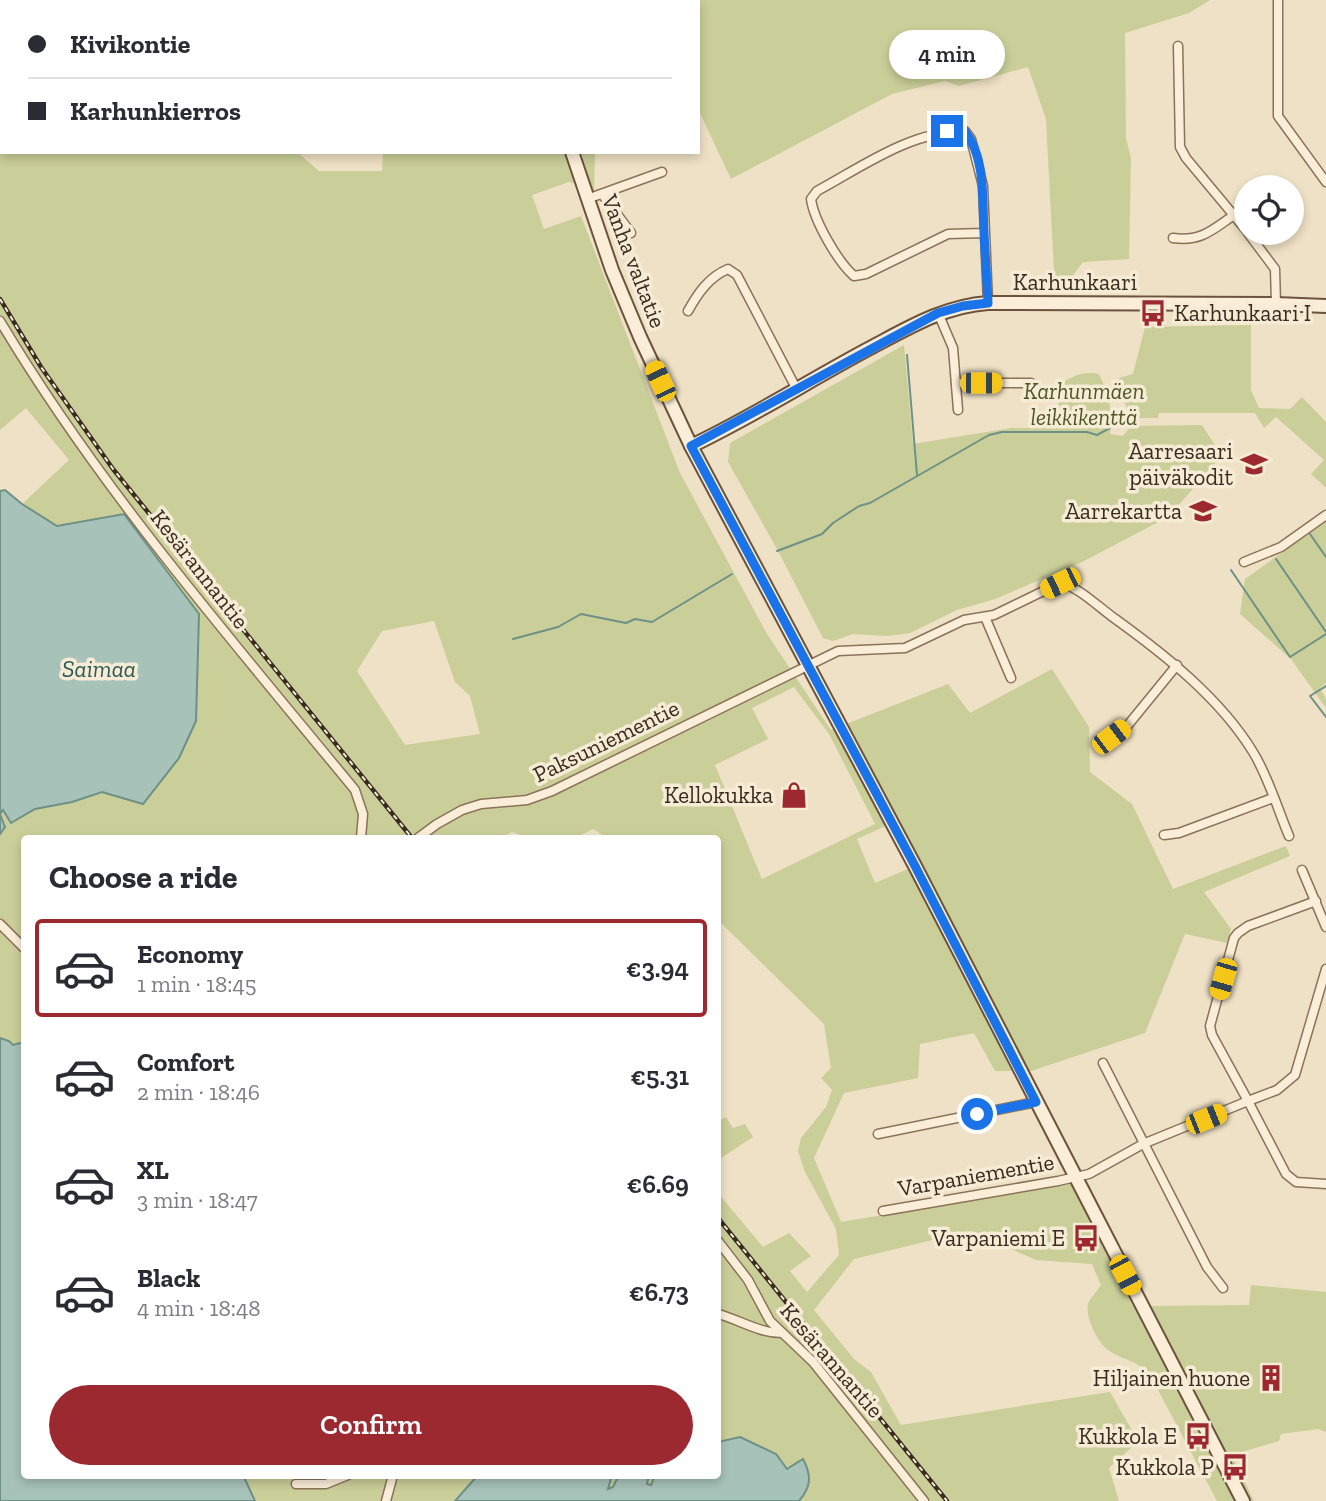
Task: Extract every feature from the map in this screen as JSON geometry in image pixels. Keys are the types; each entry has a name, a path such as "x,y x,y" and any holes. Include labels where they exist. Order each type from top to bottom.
{"main road":[{"name":"Vanha valtatie","path":"573,154 612,270 691,446 915,866 1242,1501"},
{"name":"Karhunkaari","path":"691,446 938,313 963,306 988,303 1326,306"}],"street":[{"path":"1278,0 1278,116 1326,182"},
{"path":"1173,238 1188,240 1201,237 1234,215 1186,158 1180,147 1178,46"},
{"path":"984,233 948,234 866,274 854,276 845,268 827,238 812,208 811,199 817,191 902,145 947,131 965,131 971,139 983,186 988,303"},
{"path":"587,199 662,172"},
{"path":"602,194 631,233"},
{"path":"1257,245 1275,269 1276,304"},
{"path":"688,311 697,294 716,274 728,269 737,275 796,388"},
{"path":"938,313 950,338 958,410"},
{"name":"Kesärannantie","path":"0,321 69,427 166,560 355,790 363,814 361,835"},
{"path":"956,383 1031,383"},
{"path":"1244,562 1281,547 1326,515"},
{"name":"Paksuniementie","path":"422,835 463,810 481,804 527,800 552,790 838,650 905,648 964,620 985,617 1010,608 1060,583 1177,665"},
{"path":"985,617 1011,678"},
{"path":"1111,737 1128,725 1177,665 1242,734 1255,754 1289,836"},
{"path":"1164,835 1179,833 1273,798"},
{"path":"1302,870 1326,927"},
{"path":"1316,901 1248,926 1234,938 1210,1026 1212,1035 1286,1174 1296,1182 1326,1185"},
{"path":"0,924 21,945"},
{"name":"Varpaniementie","path":"883,1211 1089,1174 1143,1144 1277,1090 1295,1075 1326,969"},
{"path":"1102,1063 1207,1267 1223,1288"},
{"path":"878,1134 1036,1102"},
{"name":"Kesärannantie","path":"721,1245 748,1280 770,1321 813,1362 924,1501"},
{"path":"721,1315 767,1332 782,1332"},
{"path":"296,1484 326,1484 338,1479"},
{"path":"386,1501 392,1479"}],"green space":[{"path":"700,0 1210,0 1189,13 1125,33 1126,138 1131,158 1129,259 1083,262 1071,278 1067,290 1055,291 1046,119 1028,67 959,86 945,81 892,94 731,179 700,113"},
{"path":"0,154 299,154 319,171 382,171 383,154 595,154 594,190 569,182 532,195 544,229 581,216 680,473 767,634 831,730 948,684 970,713 1052,669 1089,727 1090,772 1132,804 1173,889 1286,846 1290,856 1204,892 1231,929 1227,943 1185,934 1145,1033 1031,1071 995,1071 974,1033 920,1044 918,1078 844,1093 814,1158 841,1222 1087,1181 1150,1306 1249,1305 1251,1285 1326,1292 1326,1432 1318,1429 1281,1434 1279,1441 1232,1455 1254,1501 1217,1501 1150,1375 1139,1365 1107,1349 1096,1335 1088,1315 1088,1304 1101,1285 1092,1264 1036,1260 970,1231 854,1259 814,1310 854,1359 871,1372 901,1425 1110,1392 1134,1434 1133,1446 1109,1468 1119,1501 639,1501 647,1479 721,1479 721,1197 763,1247 789,1233 811,1256 790,1271 807,1292 839,1255 836,1229 805,1172 798,1151 801,1138 826,1107 832,1090 821,1078 831,1068 824,1024 721,923 721,835 602,835 593,829 581,835 522,835 512,832 506,835 21,835 21,1043 13,1045 0,1038 0,834 5,827 0,814 0,491 5,490 22,504 69,460 26,408 0,430","holes":["434,621 455,682 470,696 480,734 405,745 357,671 382,631","794,687 829,734 875,824 762,879 715,765 768,739 752,708","892,823 915,866 875,883 857,839"]},
{"path":"1251,325 1251,390 1259,408 1290,409 1302,397 1326,422 1326,488 1311,474 1324,460 1276,417 1264,428 1255,413 1159,413 1158,418 1129,418 1119,378 1133,374 1145,327"},
{"name":"Karhunmäen leikkikenttä","path":"904,345 913,444 1011,428 1057,428 1060,384 1078,375 1093,373 1099,374 1108,397 1110,434 1123,436 1131,426 1202,425 1222,456 1168,517 1082,562 995,599 957,610 910,633 888,636 853,634 833,641 823,638 728,462 730,443"},
{"path":"1326,521 1326,683 1320,688 1326,699 1326,708 1291,659 1240,614 1245,579"},
{"path":"726,1117 733,1128 745,1124 753,1137 721,1158 721,1120"},
{"path":"245,1479 617,1479 609,1501 255,1501"}],"water":[{"name":"Saimaa","path":"5,490 57,526 124,514 199,614 196,721 179,758 143,804 102,792 72,802 35,809 11,823 3,810 0,814 0,491"},
{"path":"0,814 5,827 0,834"},
{"path":"0,1038 13,1045 21,1043 21,1479 245,1479 255,1501 0,1501"},
{"path":"740,1437 776,1454 787,1469 803,1459 809,1481 806,1491 799,1501 455,1501 474,1479 611,1479 608,1489 613,1487 617,1479 648,1479 647,1484 651,1485 653,1479 721,1479 721,1441"}],"waterway":[{"path":"907,355 917,475"},
{"path":"777,551 822,534 833,523 859,506 870,503 989,435 1002,432 1087,432 1097,435 1110,428"},
{"path":"1310,534 1326,557"},
{"path":"1276,559 1326,632"},
{"path":"1231,570 1290,657 1326,634"},
{"path":"513,639 558,627 581,614 626,623 635,619 652,622 732,574"},
{"path":"1326,686 1310,696 1326,717"}],"railway":[{"path":"0,299 41,367 113,469 410,835"},
{"path":"721,1222 947,1501"}],"place":[{"name":"Karhunkaari I","path":"1153,313"},
{"name":"Aarresaari päiväkodit","path":"1254,464"},
{"name":"Aarrekartta","path":"1203,511"},
{"name":"Kellokukka","path":"794,795"},
{"name":"Varpaniemi E","path":"1086,1238"},
{"name":"Hiljainen huone","path":"1271,1378"},
{"name":"Kukkola E","path":"1198,1436"},
{"name":"Kukkola P","path":"1235,1467"}],"route":[{"path":"947,131 965,131 971,139 979,166 983,186 988,303 938,313 691,446 915,866 1036,1102 977,1114"}]}
